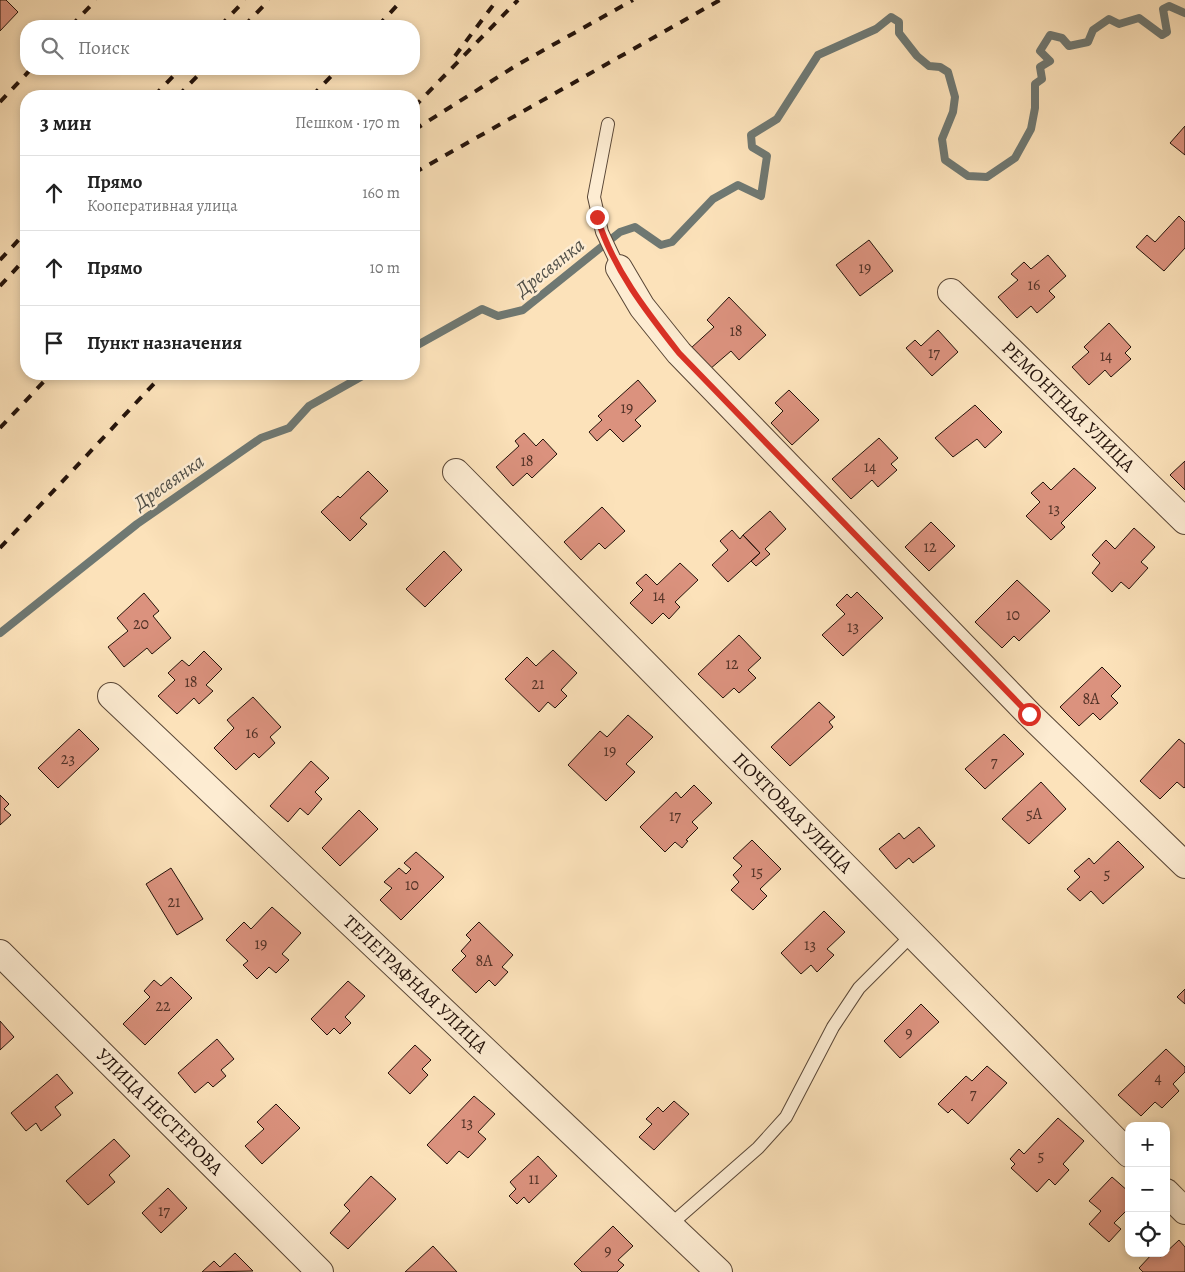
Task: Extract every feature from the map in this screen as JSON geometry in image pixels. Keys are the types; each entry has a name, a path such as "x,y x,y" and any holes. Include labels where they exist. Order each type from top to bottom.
{"street":[{"path":"619,268 642,307 679,353 1029,714 1185,865"},
{"name":"РЕМОНТНАЯ УЛИЦА","path":"951,292 1185,521"},
{"name":"ПОЧТОВАЯ УЛИЦА","path":"456,472 1125,1150"},
{"name":"ТЕЛЕГРАФНАЯ УЛИЦА","path":"111,696 719,1272"},
{"name":"УЛИЦА НЕСТЕРОВА","path":"0,953 320,1272"},
{"path":"1170,1196 1185,1211"}],"lane":[{"path":"608,124 594,197 602,232 619,268"},
{"path":"670,1225 758,1148 786,1117 832,1027 859,988 912,936"}],"building":[{"path":"0,0 6,0 18,12 0,31"},
{"path":"1185,126 1185,155 1170,143"},
{"path":"1179,216 1185,222 1185,248 1164,271 1136,247 1147,235 1155,242"},
{"path":"869,240 893,271 860,296 836,265"},
{"path":"1048,255 1066,276 1049,291 1055,297 1037,313 1031,306 1017,318 998,297 1018,280 1011,274 1024,262 1031,269"},
{"path":"729,297 766,335 739,360 731,351 710,369 691,348 714,327 707,320"},
{"path":"1109,323 1131,347 1125,353 1131,359 1111,377 1105,370 1089,385 1072,367 1089,352 1084,347"},
{"path":"938,330 958,352 932,376 906,348 915,340 921,346"},
{"path":"638,380 656,401 635,420 641,426 623,442 610,429 597,441 589,432 602,420 598,416"},
{"path":"789,390 819,420 792,445 771,423 783,411 775,403"},
{"path":"975,405 1002,432 985,448 977,439 953,457 935,438"},
{"path":"524,433 536,446 543,439 557,454 532,478 527,473 513,486 496,467 519,446 515,441"},
{"path":"879,438 898,458 891,464 897,470 878,487 872,480 851,499 832,479"},
{"path":"1185,461 1185,490 1170,475"},
{"path":"1074,468 1096,488 1061,523 1065,527 1051,540 1026,516 1040,502 1031,493 1043,482 1051,490"},
{"path":"368,471 388,491 360,518 367,524 350,541 321,512 338,496 340,498"},
{"path":"602,507 625,531 605,549 599,543 581,560 564,542"},
{"path":"770,511 786,529 765,549 770,554 756,566 751,561 760,553 743,535"},
{"path":"931,522 955,546 929,571 905,547"},
{"path":"1134,528 1155,547 1141,562 1148,568 1129,589 1121,582 1112,592 1092,573 1100,563 1092,555 1106,540 1115,549"},
{"path":"732,530 740,539 743,535 760,553 728,582 712,565 728,550 720,541"},
{"path":"444,551 462,570 425,607 406,589"},
{"path":"680,563 698,580 675,602 680,607 669,619 663,613 652,624 630,603 643,590 636,583 646,574 657,585"},
{"path":"1017,580 1050,611 1019,641 1014,636 1002,648 975,622"},
{"path":"857,592 883,618 843,656 822,635 845,614 836,605 847,594 851,598"},
{"path":"144,593 159,611 153,616 171,638 152,654 147,648 124,667 108,647 128,631 117,618"},
{"path":"739,635 761,658 748,670 756,678 739,693 734,688 723,698 698,674"},
{"path":"553,650 577,673 561,690 567,696 555,708 548,702 539,712 505,679 527,657 536,666"},
{"path":"204,651 222,669 206,685 213,691 199,704 194,698 177,714 158,696 175,680 168,673 182,660 189,666"},
{"path":"1102,667 1121,686 1111,696 1118,703 1100,720 1093,713 1079,726 1060,707"},
{"path":"253,697 281,727 270,737 275,743 259,758 254,753 236,770 214,748 234,728 227,720"},
{"path":"819,702 835,717 829,722 833,727 790,766 771,747"},
{"path":"628,715 653,737 626,764 635,772 606,801 568,765 600,731 607,737"},
{"path":"79,729 99,749 58,788 38,768"},
{"path":"1004,734 1024,754 985,789 965,769"},
{"path":"1179,739 1185,744 1185,787 1177,782 1160,799 1140,781"},
{"path":"311,761 329,778 315,792 322,799 308,815 300,808 288,822 270,806"},
{"path":"1041,782 1066,809 1029,844 1002,819"},
{"path":"694,785 712,803 692,822 698,828 686,840 688,841 682,848 675,842 665,852 640,827 676,792 681,798"},
{"path":"0,795 9,804 4,809 11,815 0,825"},
{"path":"359,810 378,829 340,866 322,848"},
{"path":"919,827 935,846 913,863 909,858 896,869 879,849 899,833 904,839"},
{"path":"752,840 781,869 760,889 767,896 753,910 731,890 739,882 733,875 742,866 733,858"},
{"path":"1118,841 1144,867 1103,904 1091,891 1080,901 1067,889 1080,877 1074,871 1089,858 1094,864"},
{"path":"416,852 444,877 401,920 380,900 392,888 384,882 399,868 406,874 411,869 404,863"},
{"path":"171,868 203,919 177,935 146,884"},
{"path":"272,907 301,933 282,954 289,960 276,973 269,967 257,979 243,965 248,961 226,940 244,922 251,929"},
{"path":"824,911 845,932 827,949 834,955 817,972 811,965 801,974 781,953"},
{"path":"479,922 513,955 502,967 508,972 495,986 489,980 476,993 452,970 466,956 461,951 471,940 466,935"},
{"path":"171,977 192,998 145,1045 123,1024 150,997 144,991 154,980 161,986"},
{"path":"348,981 365,996 345,1017 351,1023 340,1034 334,1028 327,1035 311,1019"},
{"path":"1185,989 1185,1004 1177,997"},
{"path":"921,1004 939,1022 900,1058 884,1041"},
{"path":"0,1021 14,1037 0,1050"},
{"path":"217,1039 234,1059 221,1070 226,1076 213,1087 208,1082 195,1093 178,1073"},
{"path":"415,1045 431,1060 422,1069 428,1075 410,1094 388,1073"},
{"path":"1166,1049 1185,1067 1185,1072 1173,1084 1179,1091 1162,1108 1155,1102 1141,1116 1118,1095"},
{"path":"987,1066 1007,1083 968,1124 952,1109 948,1113 938,1104 966,1076 972,1081"},
{"path":"57,1074 73,1093 55,1107 61,1115 41,1131 36,1123 26,1131 11,1113"},
{"path":"474,1096 495,1114 478,1132 486,1139 468,1158 459,1151 447,1164 427,1145"},
{"path":"674,1101 689,1114 654,1150 639,1137 652,1124 646,1119 658,1107 663,1112"},
{"path":"276,1104 300,1128 262,1164 245,1146 264,1129 257,1122"},
{"path":"1058,1118 1084,1141 1063,1164 1069,1170 1055,1185 1049,1179 1037,1192 1011,1168 1015,1164 1010,1159 1019,1149 1024,1154"},
{"path":"114,1139 130,1156 109,1175 115,1182 88,1205 66,1181"},
{"path":"538,1156 557,1176 529,1203 524,1197 517,1204 509,1196 516,1189 510,1182"},
{"path":"371,1176 396,1199 348,1249 330,1233 350,1211 344,1205"},
{"path":"1112,1177 1125,1188 1125,1212 1114,1223 1121,1229 1109,1242 1089,1224 1101,1211 1089,1201"},
{"path":"168,1188 187,1208 161,1233 142,1213"},
{"path":"613,1226 633,1246 618,1260 624,1265 617,1272 582,1272 574,1264"},
{"path":"1179,1240 1185,1247 1185,1272 1143,1272 1139,1268 1149,1257 1170,1257 1170,1248"},
{"path":"433,1246 457,1272 405,1272 417,1261"},
{"path":"235,1253 253,1271 202,1272 214,1261 220,1267"}],"waterway":[{"name":"Дресвянка","path":"420,344 482,309 498,316 523,310 620,232 635,227 661,245 672,242 713,199 738,185 761,196 767,156 752,147 751,135 777,119 818,55 876,29 891,17 899,22 899,33 917,56 929,66 940,67 948,72 955,97 953,112 942,139 945,160 968,176 987,177 1015,158 1031,129 1035,108 1035,84 1042,79 1040,67 1050,61 1040,51 1050,35 1062,38 1069,46 1088,42 1093,30 1109,19 1119,24 1139,18 1162,35 1167,32 1163,9 1169,6 1185,13"},
{"name":"Дресвянка","path":"0,633 137,524 261,438 289,428 309,406 355,380"}],"railway":[{"path":"77,20 96,0"},
{"path":"226,20 245,0"},
{"path":"250,20 269,0"},
{"path":"384,20 402,0"},
{"path":"455,56 497,0"},
{"path":"420,101 518,0"},
{"path":"420,126 517,65 633,0"},
{"path":"420,170 720,0"},
{"path":"0,102 25,75"},
{"path":"160,90 174,75"},
{"path":"184,90 198,75"},
{"path":"318,90 332,75"},
{"path":"0,260 20,238"},
{"path":"0,286 20,264"},
{"path":"0,428 45,380"},
{"path":"0,548 157,380"}],"route":[{"path":"597,217 619,268 642,307 679,353 1029,714"}]}
